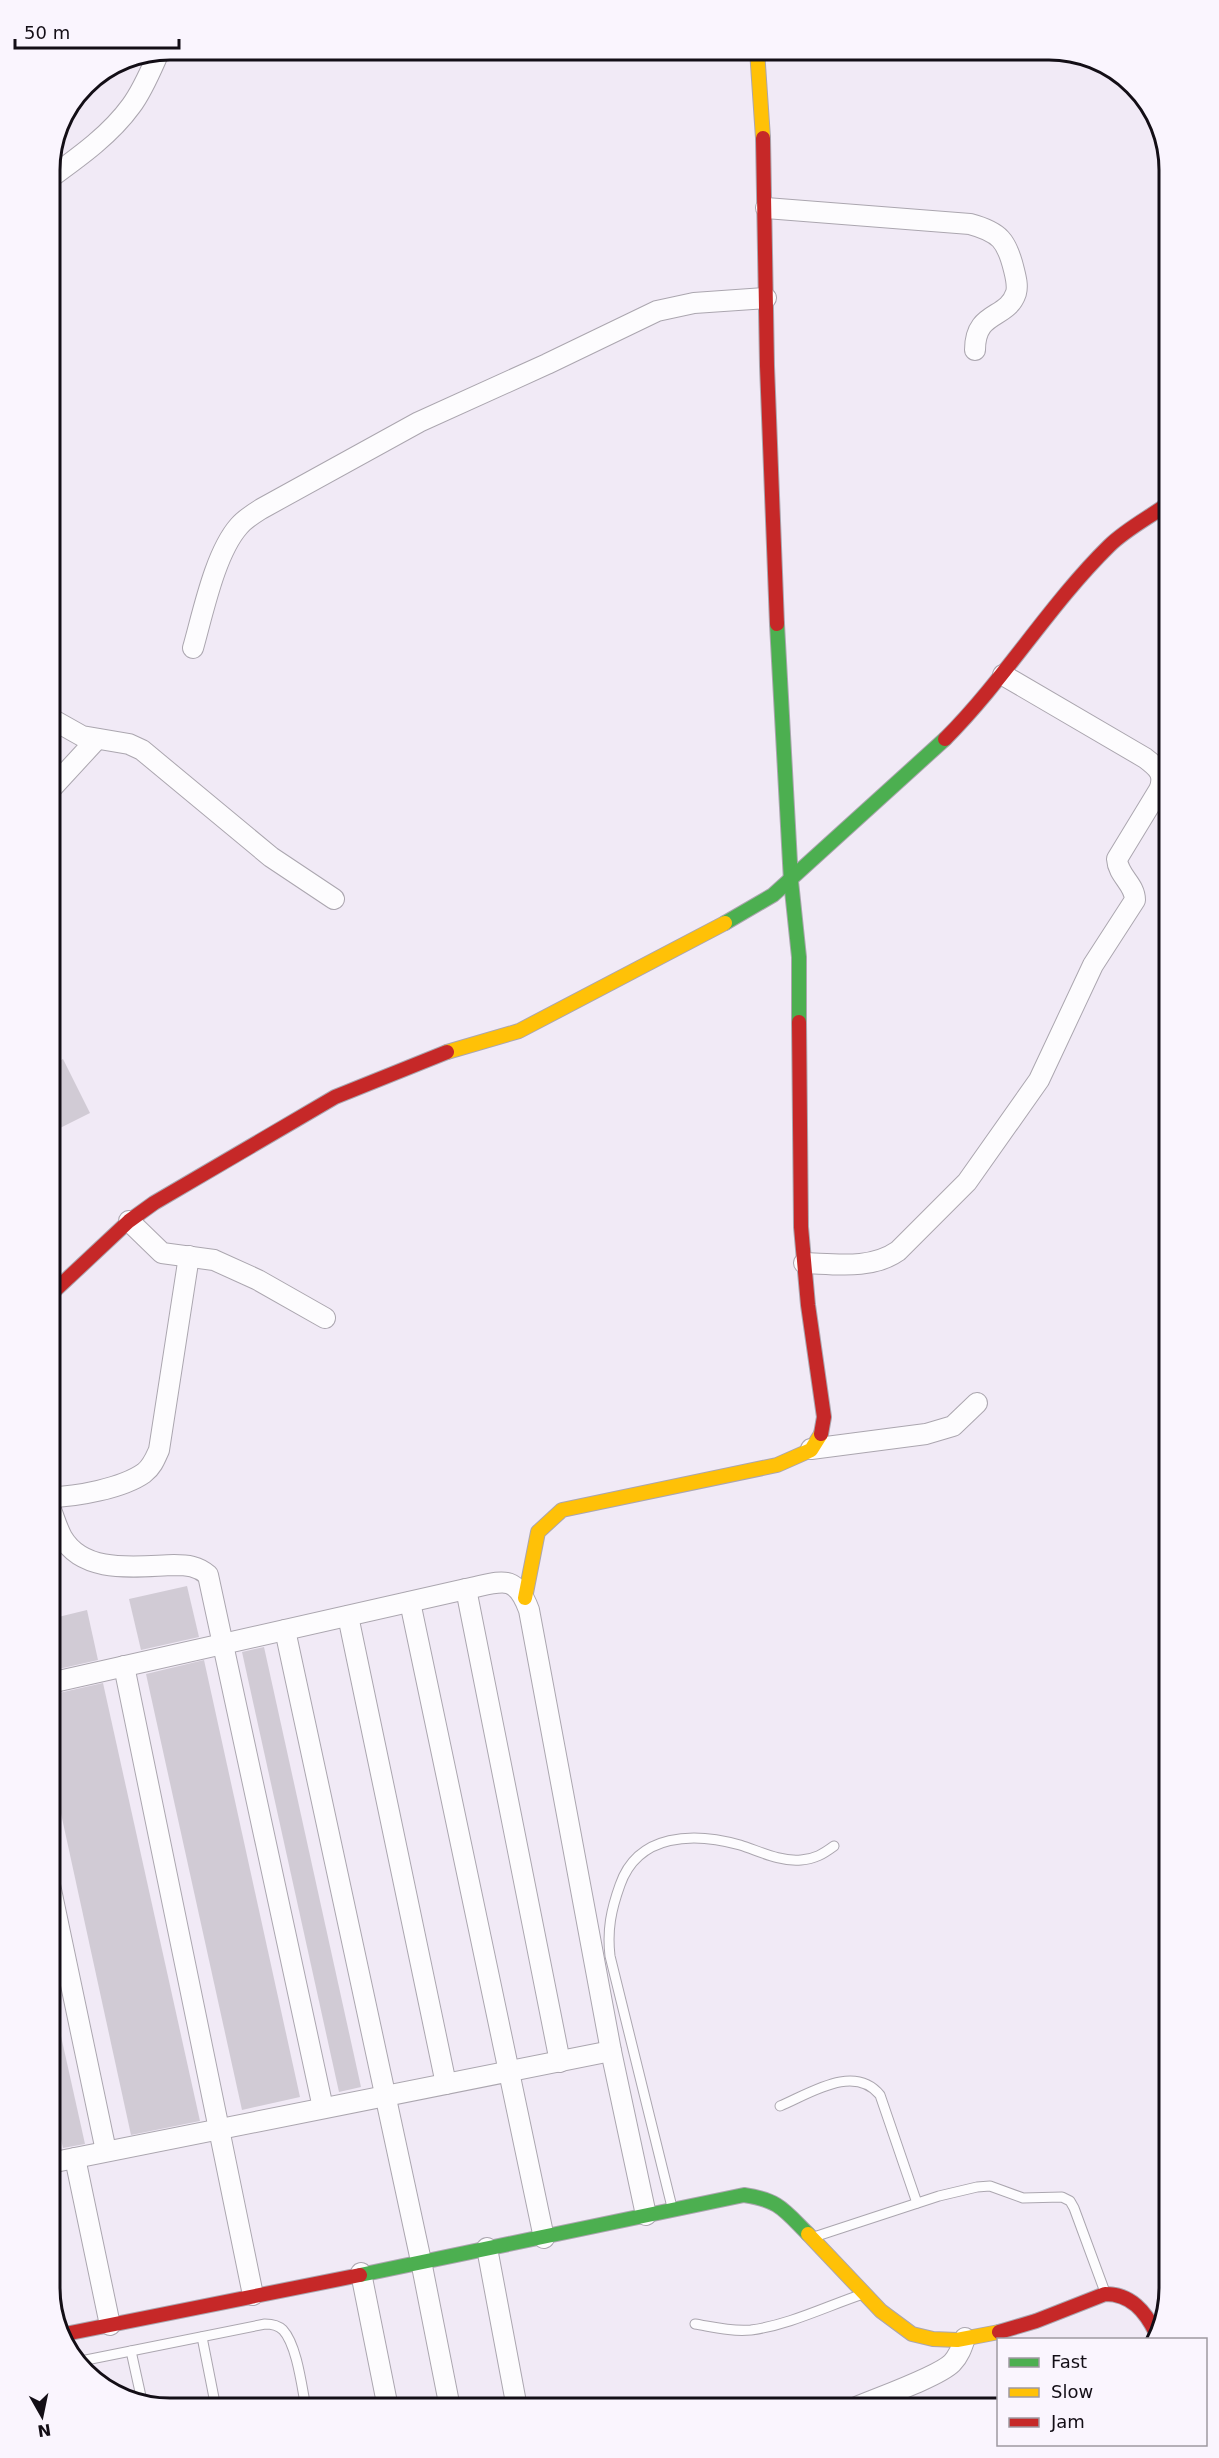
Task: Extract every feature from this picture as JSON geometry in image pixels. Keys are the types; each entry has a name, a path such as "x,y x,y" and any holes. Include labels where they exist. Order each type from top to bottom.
{"street":[{"path":"525,1598 538,1532 562,1510 760,1469 794,1459 821,1441 824,1417 804,1263 798,1038 799,978 790,881 778,652 766,298 766,208 758,60"},
{"path":"60,170 116,124 132,105 154,61"},
{"path":"766,208 970,224 995,233 1004,242 1010,254 1017,280 1016,293 1010,302 980,327 975,338 975,350"},
{"path":"193,648 206,601 231,536 239,525 261,509 419,422 657,311 694,303 766,298"},
{"path":"60,1286 129,1221 173,1190 306,1112 335,1097 448,1052 519,1031 757,906 790,881 941,743 1003,675 1077,580 1111,544 1159,511"},
{"path":"1003,675 1145,758 1159,770"},
{"path":"60,724 70,731 97,739 129,744 153,758 271,857 334,899"},
{"path":"60,779 97,739"},
{"path":"804,1263 858,1265 889,1258 967,1182 1039,1080 1094,965 1135,900 1135,892 1122,875 1117,859 1159,790"},
{"path":"129,1221 162,1253 214,1260 232,1267 325,1318"},
{"path":"60,1497 133,1479 153,1464 159,1450 189,1256"},
{"path":"811,1449 926,1434 953,1426 977,1403"},
{"path":"60,1532 72,1550 85,1559 104,1565 185,1565 202,1569 208,1575 324,2108"},
{"path":"60,1681 466,1589 502,1582 512,1583 519,1588 530,1610 611,2051 646,2215"},
{"path":"466,1589 560,2062"},
{"path":"410,1602 544,2238"},
{"path":"348,1616 446,2084"},
{"path":"285,1630 421,2261 448,2398"},
{"path":"124,1666 253,2295"},
{"path":"60,1932 106,2151"},
{"path":"60,2161 611,2051"},
{"path":"75,2158 110,2325"},
{"path":"70,2333 544,2238 744,2195 764,2198 781,2206 889,2319 911,2333 930,2339 997,2334 1106,2294 1117,2293 1138,2305 1152,2326"},
{"path":"486,2248 515,2398"},
{"path":"361,2273 386,2398"},
{"path":"878,2398 934,2374 951,2364 959,2354 965,2338"}],"lane":[{"path":"672,2210 610,1956 609,1924 623,1876 642,1852 668,1840 711,1840 737,1844 782,1859 799,1860 819,1857 834,1846"},
{"path":"780,2106 846,2080 860,2080 872,2086 880,2095 917,2203"},
{"path":"812,2238 960,2190 990,2186 1023,2198 1062,2197 1070,2201 1074,2208 1106,2294"},
{"path":"695,2324 732,2330 749,2330 769,2326 865,2294"},
{"path":"87,2360 274,2324 283,2331 290,2342 304,2398"},
{"path":"202,2337 214,2398"},
{"path":"131,2351 140,2394"}],"building":[{"path":"63,1059 90,1113 60,1128 60,1061"},
{"path":"187,1586 199,1637 141,1650 129,1599"},
{"path":"87,1610 98,1660 60,1669 60,1617"},
{"path":"264,1647 361,2087 339,2092 242,1652"},
{"path":"204,1660 300,2097 242,2110 146,1674"},
{"path":"103,1683 200,2121 131,2135 60,1809 60,1693"},
{"path":"60,2032 85,2144 63,2148 60,2134"}],"traffic: fast":[{"path":"777,624 791,881 799,957 799,1022"},
{"path":"725,923 773,895 945,739"},
{"path":"360,2275 744,2195 756,2197 780,2207 808,2234"}],"traffic: slow":[{"path":"758,60 763,138"},
{"path":"447,1052 519,1031 725,923"},
{"path":"525,1598 538,1532 562,1510 777,1465 811,1450 821,1434"},
{"path":"808,2234 881,2311 912,2334 933,2339 957,2340 999,2332"}],"traffic: jam":[{"path":"763,138 767,366 777,624"},
{"path":"945,739 988,692 1087,569 1116,540 1159,510"},
{"path":"799,1022 801,1227 808,1305 824,1417 821,1434"},
{"path":"60,1286 129,1221 154,1203 335,1097 447,1052"},
{"path":"70,2333 360,2275"},
{"path":"999,2332 1036,2321 1105,2294 1122,2297 1136,2305 1152,2326"}]}
